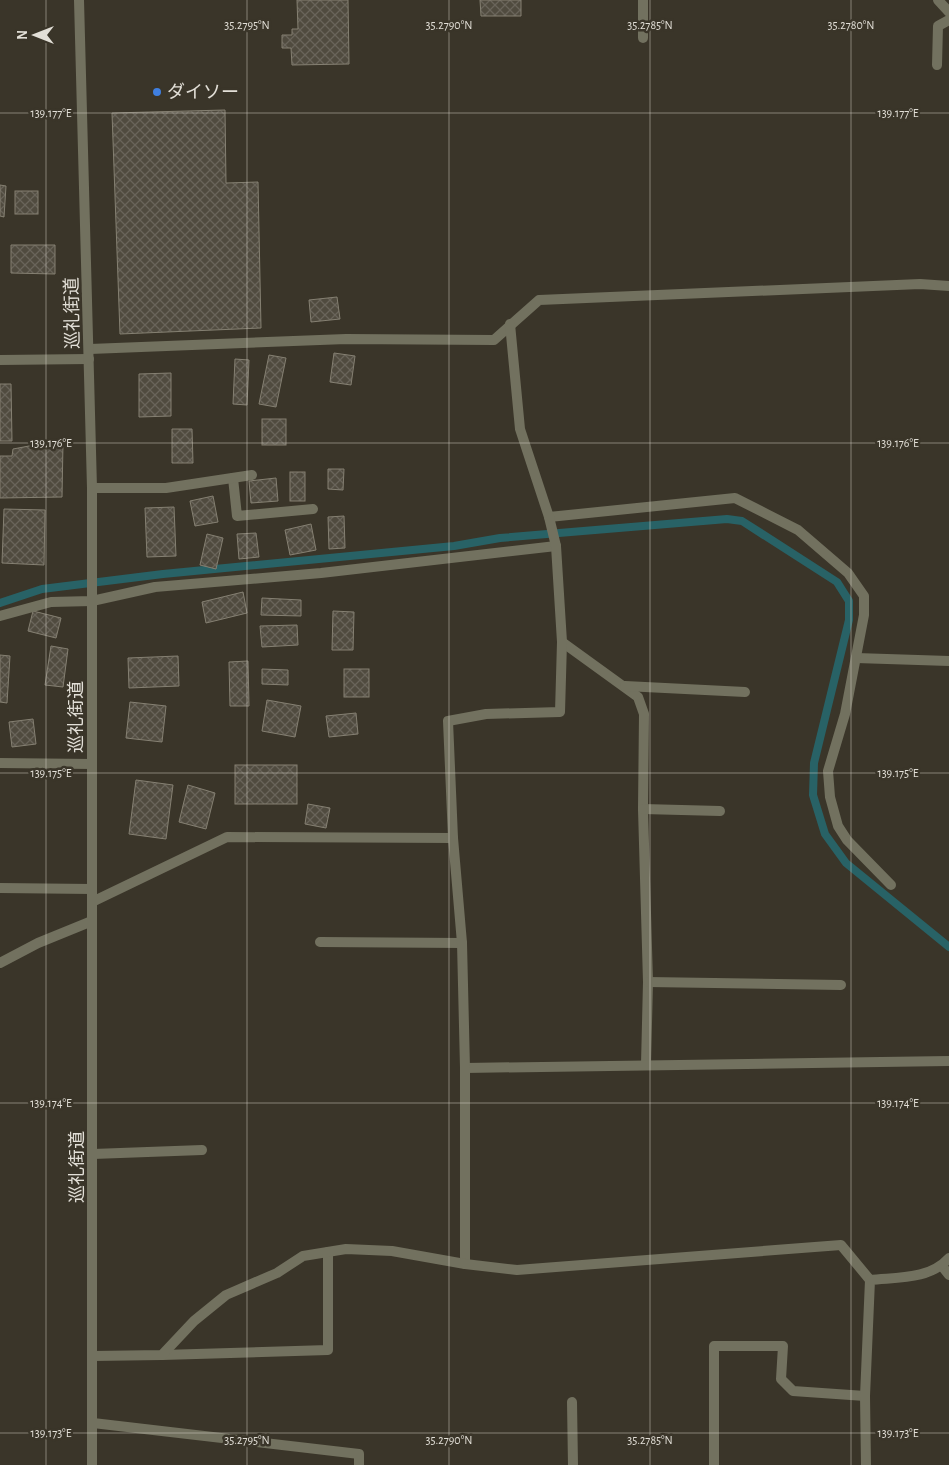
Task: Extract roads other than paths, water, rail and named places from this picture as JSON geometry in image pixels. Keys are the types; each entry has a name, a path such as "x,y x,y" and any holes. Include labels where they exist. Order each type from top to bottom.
{"street":[{"name":"巡礼街道","path":"80,0 92,488 92,1465"},
{"path":"643,0 643,38"},
{"path":"938,0 949,12"},
{"path":"937,65 938,26 949,20"},
{"path":"0,360 346,339 494,340 539,300 920,284 949,286"},
{"path":"465,1264 465,1068 462,943 453,838 448,720 486,714 560,712 562,642 556,546 549,517 520,429 510,324"},
{"path":"92,488 166,488 252,475"},
{"path":"233,478 237,516 313,509"},
{"path":"549,517 735,498 798,530 848,573 864,596 864,615 845,714 828,771 830,797 838,826 847,840 891,885"},
{"path":"0,616 52,602 92,601 155,586 321,573 556,546"},
{"path":"562,642 625,686 638,698 644,714 643,809 648,982 646,1064"},
{"path":"856,658 949,661"},
{"path":"625,686 745,692"},
{"path":"0,763 92,764"},
{"path":"643,809 720,811"},
{"path":"92,902 227,837 453,838"},
{"path":"0,888 92,889"},
{"path":"0,963 38,943 92,921"},
{"path":"320,942 462,943"},
{"path":"648,982 841,985"},
{"path":"465,1068 949,1061"},
{"path":"93,1154 202,1150"},
{"path":"162,1355 194,1321 226,1295 277,1274 303,1256 346,1249 392,1251 465,1264 517,1270 841,1245 870,1280 865,1396 866,1465"},
{"path":"93,1356 328,1350 328,1252"},
{"path":"870,1280 925,1274 946,1262 949,1275"},
{"path":"714,1465 714,1346 783,1346 781,1379 793,1391 865,1396"},
{"path":"572,1402 573,1465"},
{"path":"93,1423 359,1454 359,1465"}],"waterway":[{"path":"0,603 42,589 163,574 454,546 500,538 727,519 742,521 837,582 849,601 849,620 814,763 813,795 825,834 846,863 949,947"}],"place":[{"name":"ダイソー","path":"157,92"}]}
